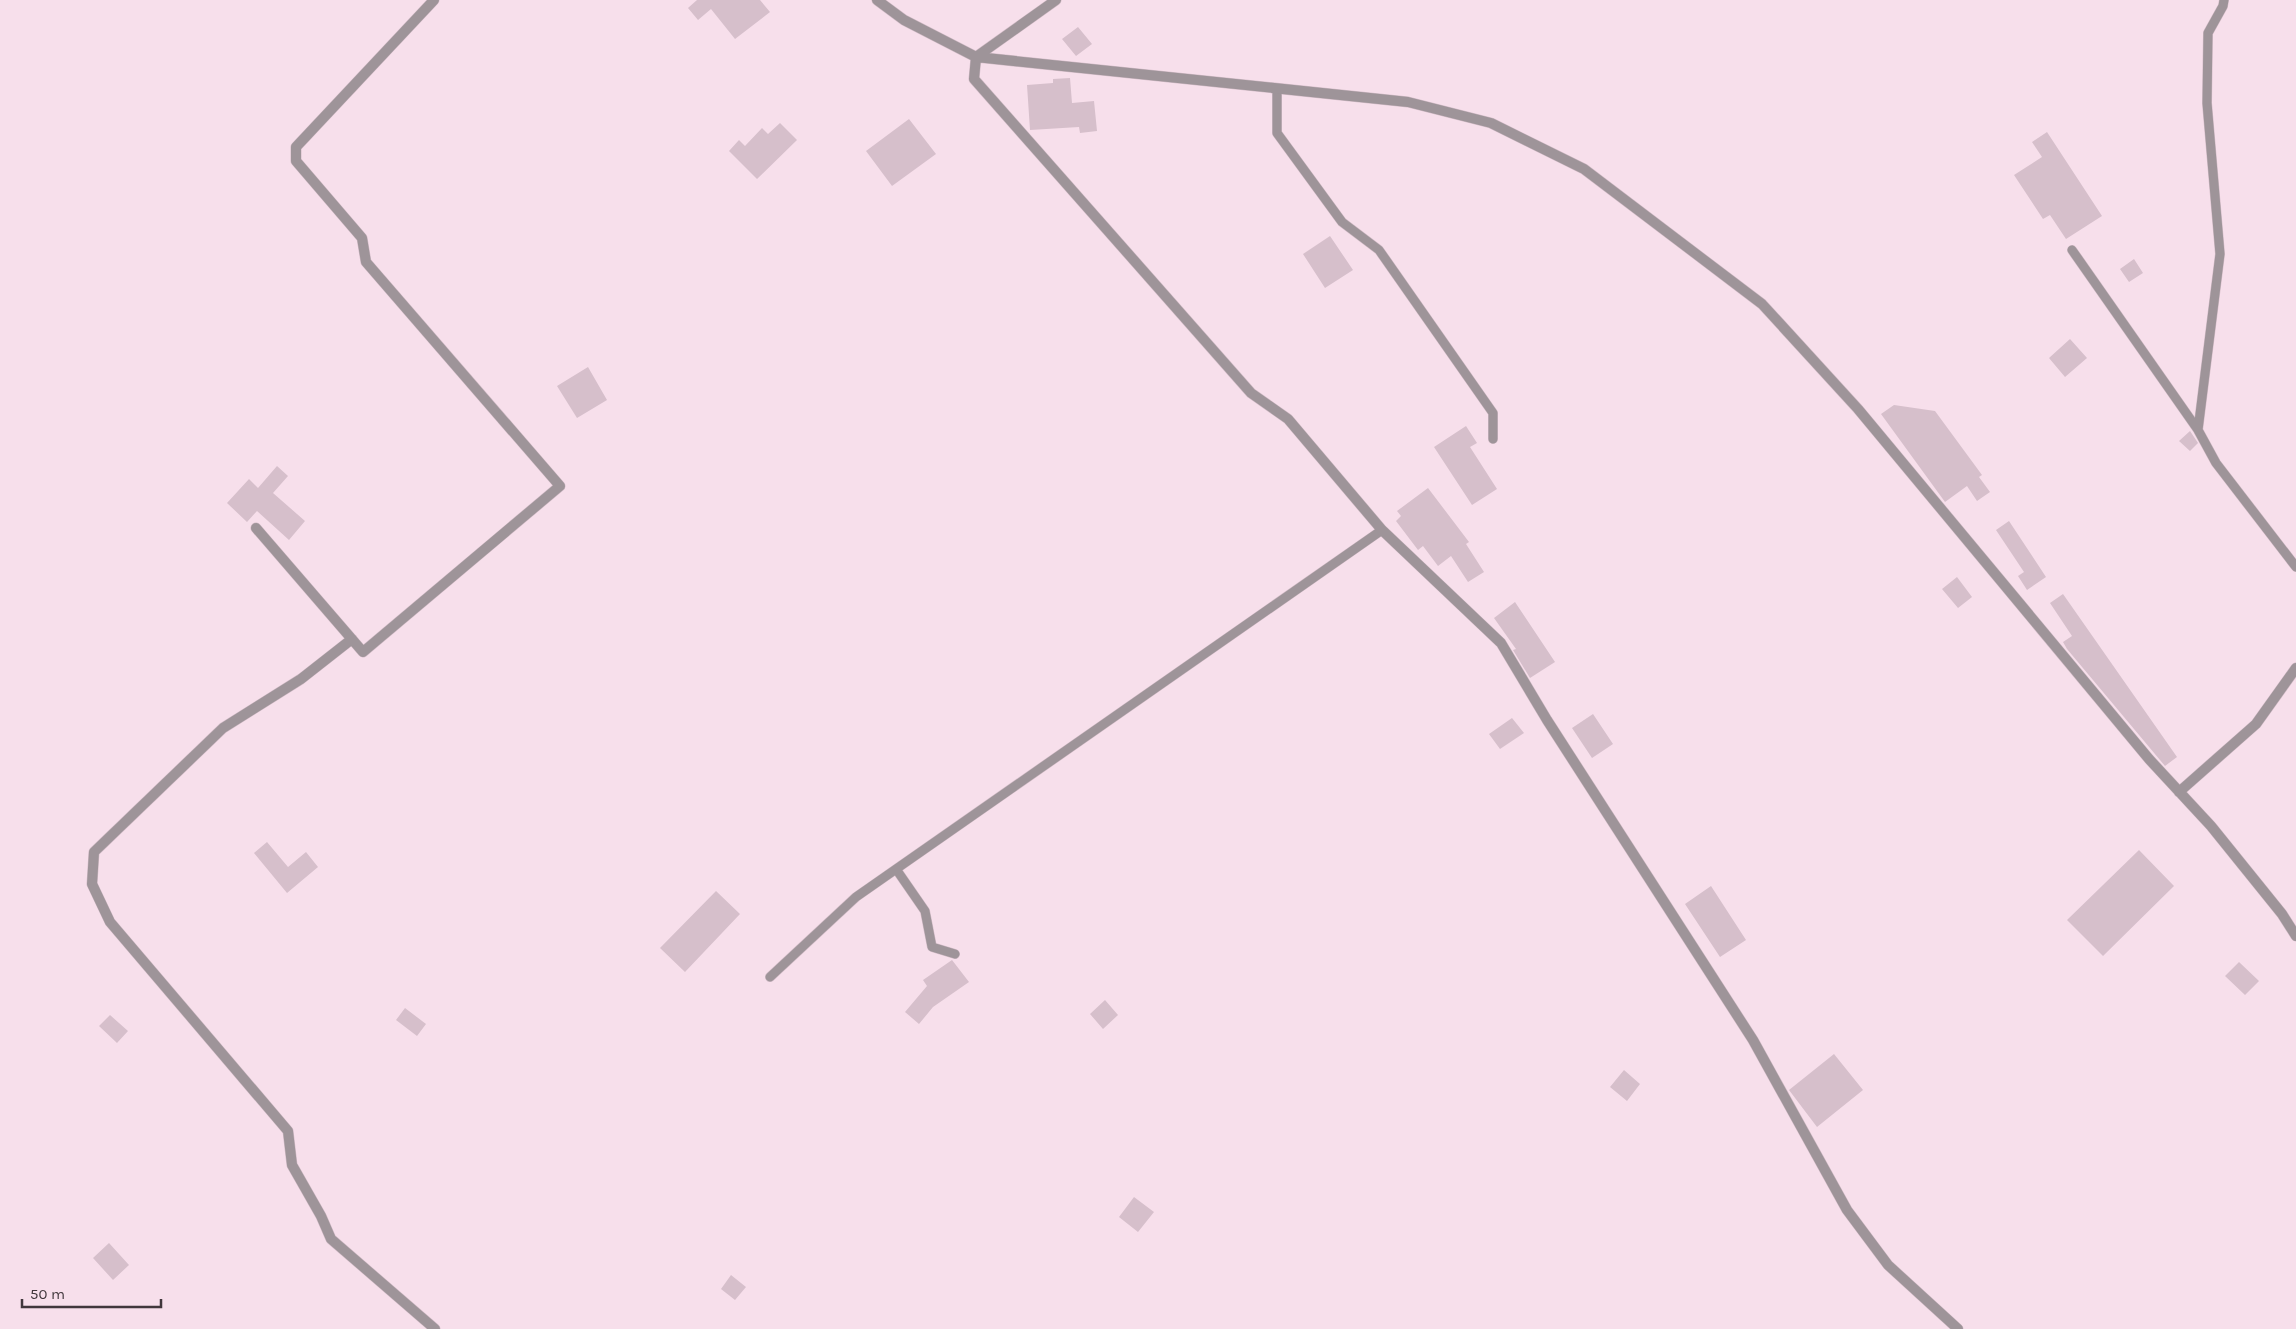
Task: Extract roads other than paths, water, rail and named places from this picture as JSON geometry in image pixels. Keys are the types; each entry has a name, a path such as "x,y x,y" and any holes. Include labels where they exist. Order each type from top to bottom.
{"street":[{"path":"256,528 363,652 560,486 366,262 362,238 296,161 296,146 434,0"},
{"path":"877,0 904,20 976,57 1408,102 1491,122 1584,169 1762,304 1858,409 2149,758 2211,826 2282,914 2296,936"},
{"path":"1056,0 976,57 974,79 1251,393 1288,419 1382,530 1501,642 1547,720 1753,1040 1847,1210 1888,1265 1958,1329"},
{"path":"352,639 301,679 223,728 94,852 92,884 110,922 288,1131 292,1165 321,1216 330,1239 435,1329"},
{"path":"2179,792 2256,724 2296,668"}],"lane":[{"path":"2198,430 2220,254 2207,103 2208,33 2223,6 2224,0"},
{"path":"1277,89 1277,133 1342,222 1379,250 1493,412 1493,439"},
{"path":"2072,250 2198,430 2216,463 2296,567"},
{"path":"770,977 856,897 1382,530"},
{"path":"896,869 925,912 932,947 955,954"}]}
